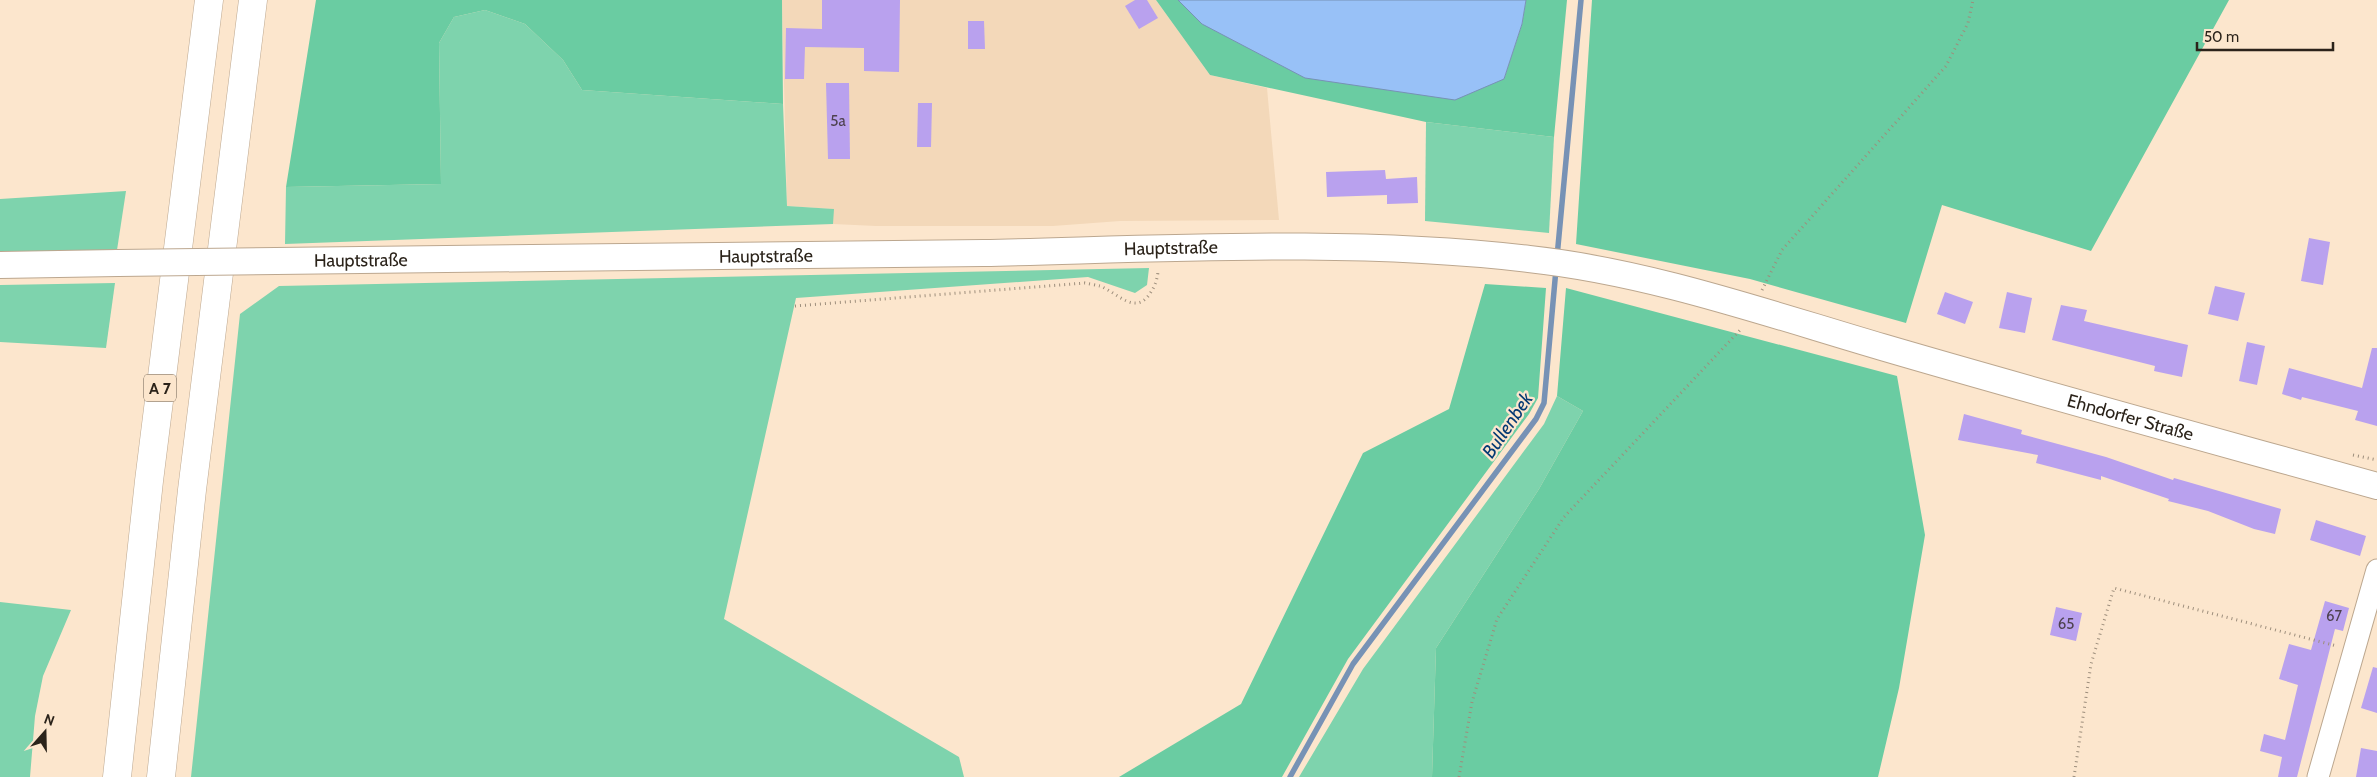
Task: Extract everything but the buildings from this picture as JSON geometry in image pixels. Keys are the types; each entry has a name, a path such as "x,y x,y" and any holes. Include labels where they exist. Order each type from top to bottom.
{"highway":[{"name":"A 7","path":"117,777 154,443 209,0"},
{"path":"161,777 192,490 253,0"}],"street":[{"name":"Hauptstraße","path":"0,265 846,255 1248,246 1435,251 1532,259 1586,268"},
{"name":"Ehndorfer Straße","path":"1586,268 1755,308 1885,348 2377,486"},
{"path":"2318,777 2377,570"}],"path":[{"path":"1760,294 1782,250 1946,66 1968,23 1974,0"},
{"path":"795,306 1085,283 1100,286 1129,302 1137,303 1146,300 1154,287 1158,274 1157,249"},
{"path":"1458,777 1472,702 1497,619 1564,517 1748,322"},
{"path":"2074,777 2091,664 2114,588 2354,651"}],"shaded area":[{"path":"782,0 1156,0 1210,75 1267,88 1279,220 1120,221 1053,226 876,226 833,224 833,209 787,206"}],"green space":[{"path":"316,0 782,0 783,104 582,90 563,60 525,24 485,10 454,17 439,43 441,184 286,187"},
{"path":"1156,0 1178,0 1202,24 1504,79 1522,24 1526,0 1567,0 1554,137 1426,122 1210,75"},
{"path":"1592,0 2229,0 2091,251 1942,205 1906,323 1750,279 1576,244"},
{"path":"485,10 525,24 563,60 582,90 783,104 787,206 834,209 833,224 285,244 286,187 441,184 439,43 454,17"},
{"path":"1426,122 1554,137 1549,233 1425,221"},
{"path":"126,191 117,250 0,252 0,199"},
{"path":"1149,268 1147,285 1135,293 1088,277 796,298 724,619 959,757 964,777 191,777 240,314 279,286"},
{"path":"115,283 106,348 0,342 0,285"},
{"path":"1485,284 1546,288 1538,398 1529,414 1348,659 1282,777 1119,777 1241,704 1363,453 1449,409"},
{"path":"1566,288 1897,376 1925,535 1899,688 1878,777 1432,777 1436,648 1539,489 1583,411 1557,396"},
{"path":"1557,396 1583,411 1539,489 1436,648 1432,777 1299,777 1363,669 1544,424"},
{"path":"0,602 71,610 43,676 35,716 30,777 0,777"}],"water":[{"path":"1178,0 1526,0 1522,24 1504,79 1455,100 1305,78 1202,24"}],"waterway":[{"name":"Bullenbek","path":"1557,257 1581,0"},
{"name":"Bullenbek","path":"1290,777 1353,664 1536,419 1544,403 1556,269"}]}
